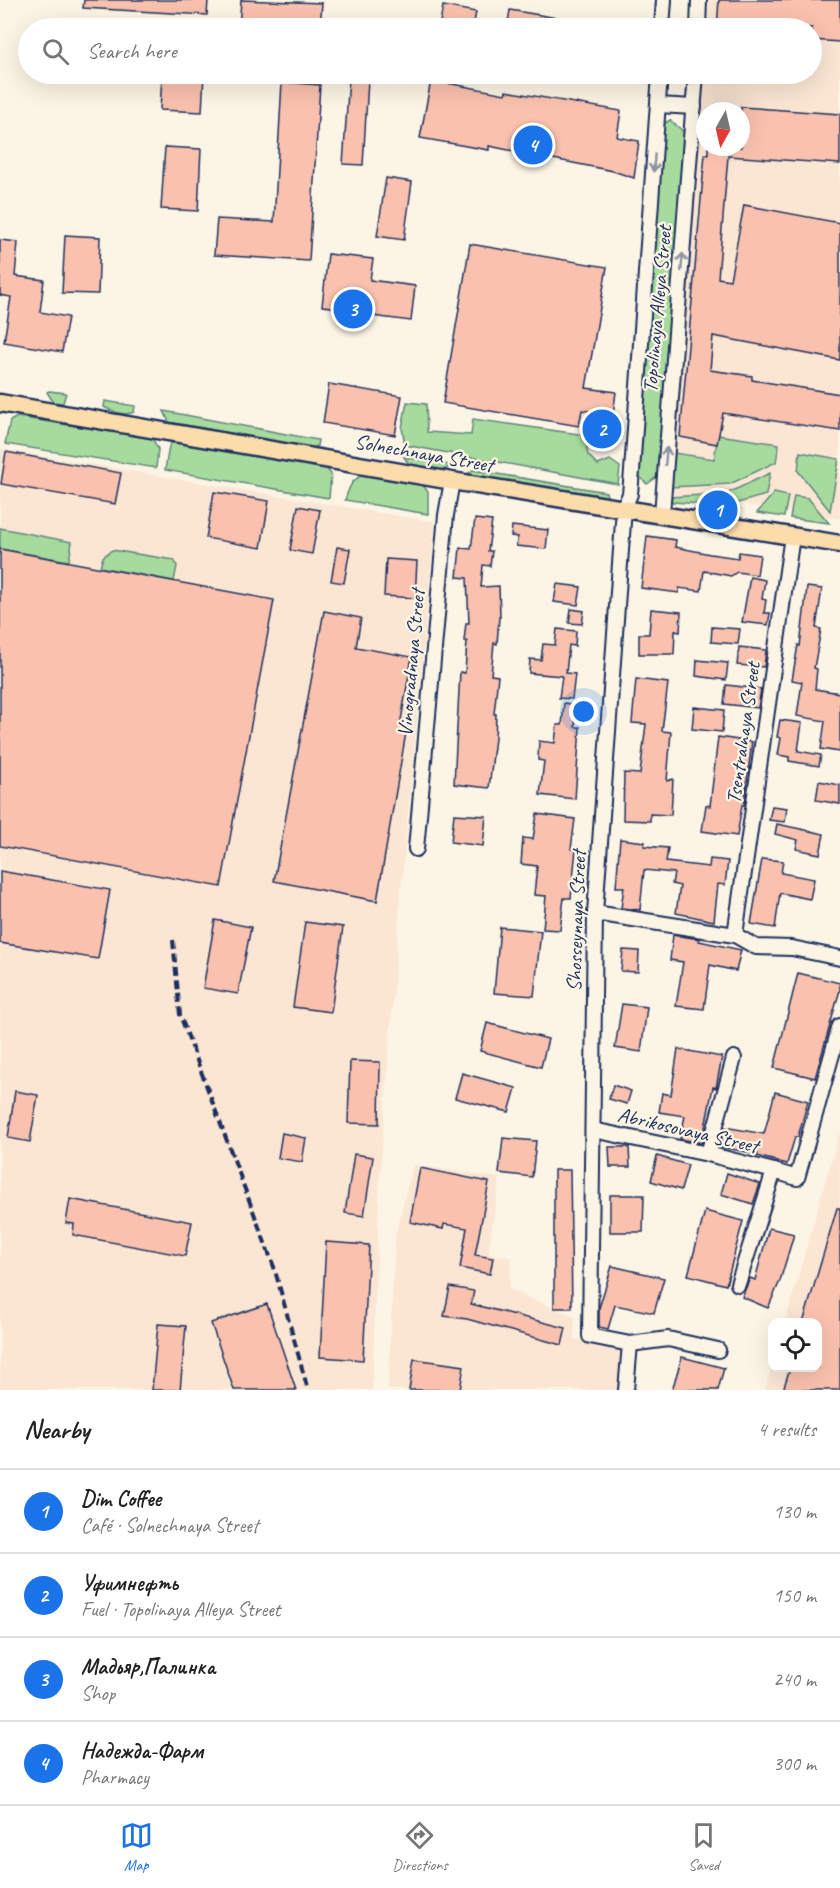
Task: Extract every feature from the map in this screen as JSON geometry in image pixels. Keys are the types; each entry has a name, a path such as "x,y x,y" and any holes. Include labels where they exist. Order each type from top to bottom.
{"main road":[{"name":"Solnechnaya Street","path":"0,403 452,481 840,544"}],"street":[{"path":"663,18 664,0"},
{"path":"698,18 699,0"},
{"name":"Topolinaya Alleya Street","path":"624,508 630,494 632,471 659,84"},
{"name":"Topolinaya Alleya Street","path":"662,514 695,84"},
{"path":"658,105 694,107"},
{"name":"Vinogradnaya Street","path":"416,849 446,515 452,481"},
{"name":"Shosseynaya Street","path":"624,508 595,913 590,1336 630,1344"},
{"name":"Tsentralnaya Street","path":"735,935 792,536"},
{"path":"595,913 735,935 756,947 792,948 840,958"},
{"name":"Abrikosovaya Street","path":"593,1130 708,1154 797,1178 840,1026"},
{"path":"708,1154 734,1058"},
{"path":"738,1284 774,1171"},
{"path":"626,1390 630,1344 668,1339 718,1350"}],"shaded area":[{"path":"709,0 840,0 840,519 666,493 697,156 750,156 750,102 702,102 704,84 822,84 822,18 708,18"},
{"path":"0,449 435,522 401,890 380,1176 372,1390 0,1390"},
{"path":"840,1130 840,1390 765,1390 770,1372 822,1372 822,1318 786,1318"},
{"path":"413,1165 500,1178 488,1253 512,1258 509,1289 575,1317 574,1339 623,1349 618,1390 388,1390 395,1236"}],"green space":[{"path":"670,120 684,132 658,476 647,484 638,475 662,125"},
{"path":"47,392 66,393 63,403 53,402"},
{"path":"105,401 135,406 134,412 123,413 111,410 104,407"},
{"path":"407,402 426,404 427,432 471,435 473,419 585,435 588,455 598,465 610,460 620,467 618,484 405,445 402,428"},
{"path":"164,411 318,440 317,446 312,448 169,422"},
{"path":"17,417 152,438 158,449 156,468 5,444 10,421"},
{"path":"718,435 779,444 776,462 730,484 670,487 667,482 674,453 714,459"},
{"path":"174,441 325,467 331,474 329,498 165,470 169,446"},
{"path":"800,452 839,459 830,511 798,471"},
{"path":"404,457 450,465 443,471 427,471 412,468"},
{"path":"473,470 606,492 607,497 603,500 470,478 467,474"},
{"path":"770,473 766,495 720,508 730,492"},
{"path":"363,475 423,485 428,492 428,514 345,500 353,482"},
{"path":"774,493 788,496 784,517 757,513"},
{"path":"721,494 714,505 673,502 668,497"},
{"path":"794,496 808,498 829,523 790,518"},
{"path":"0,528 72,542 69,561 0,549"},
{"path":"112,550 174,560 177,566 174,581 100,567 103,557"}],"building":[{"path":"84,0 208,0 207,15 83,8"},
{"path":"241,0 322,3 321,18 240,18"},
{"path":"719,0 840,0 840,42 822,41 822,18 718,18"},
{"path":"443,6 476,12 475,18 441,18"},
{"path":"510,10 557,18 509,18"},
{"path":"161,84 203,84 202,112 160,110"},
{"path":"282,84 320,85 309,261 214,255 217,219 274,222"},
{"path":"349,84 368,84 363,165 343,164"},
{"path":"430,84 452,84 621,111 617,137 639,141 634,178 613,171 489,146 489,150 420,138"},
{"path":"750,108 840,114 840,164 728,156 750,156"},
{"path":"165,147 201,149 198,211 161,209"},
{"path":"705,156 728,156 718,278 730,280 744,205 840,223 840,360 713,336 710,370 752,376 752,380 840,394 840,431 723,413 717,444 680,437"},
{"path":"386,178 412,182 404,240 377,236"},
{"path":"65,235 100,237 98,294 62,293"},
{"path":"0,240 18,242 15,276 44,280 40,312 68,317 62,352 4,342 11,297 0,295"},
{"path":"470,244 607,267 586,388 616,392 613,415 582,410 579,426 443,403"},
{"path":"328,254 373,259 370,280 415,286 411,321 341,312 342,308 322,306"},
{"path":"329,384 402,396 395,435 323,423"},
{"path":"6,452 121,473 115,504 1,484"},
{"path":"214,492 269,501 261,548 206,538"},
{"path":"298,506 320,510 312,554 290,550"},
{"path":"475,519 492,521 488,551 492,551 490,566 483,565 481,587 499,586 500,617 497,644 494,643 491,675 498,676 494,714 496,714 495,738 489,788 454,784 460,672 465,673 467,641 464,641 466,623 469,623 467,578 457,577 460,548 471,549"},
{"path":"512,526 548,530 546,549 516,546 518,537 511,536"},
{"path":"647,536 676,540 675,547 710,554 738,558 739,552 760,555 757,575 737,572 731,576 704,571 701,591 679,588 679,593 641,588"},
{"path":"337,547 350,549 344,583 331,581"},
{"path":"0,549 274,600 221,887 0,846"},
{"path":"386,559 417,561 415,598 384,596"},
{"path":"750,577 765,580 762,599 766,600 764,613 770,613 768,625 742,622"},
{"path":"557,584 581,587 578,605 554,602"},
{"path":"807,587 822,589 816,628 821,629 814,668 817,669 815,689 840,693 840,752 821,749 825,721 797,716 802,682 792,680 798,645 800,646"},
{"path":"571,609 584,611 582,624 569,623"},
{"path":"651,609 681,612 680,632 675,631 674,654 639,654 639,634 649,634"},
{"path":"324,611 361,618 356,647 412,657 401,720 408,721 377,901 274,881"},
{"path":"712,627 740,629 738,644 711,642"},
{"path":"557,629 576,631 575,646 569,645 566,673 575,674 572,699 559,698 562,676 529,673 530,659 541,660 543,644 555,645"},
{"path":"739,647 766,650 764,667 737,665"},
{"path":"697,660 728,663 726,680 696,676"},
{"path":"636,679 668,683 662,731 671,732 667,781 673,779 671,815 650,814 650,821 623,820 624,773 640,774 646,724 632,723"},
{"path":"726,685 761,689 758,708 724,704"},
{"path":"564,703 577,705 575,727 580,727 575,799 540,795 544,761 538,760 539,741 555,743 557,725 562,725"},
{"path":"694,707 724,710 722,732 692,729"},
{"path":"780,720 802,723 798,751 821,755 819,766 789,761 789,757 778,755 781,738 777,737"},
{"path":"718,737 752,742 744,805 742,805 737,836 702,831 706,805 710,806"},
{"path":"819,781 840,785 840,804 816,800"},
{"path":"772,806 787,808 785,822 769,820"},
{"path":"454,814 486,816 483,846 451,842"},
{"path":"537,814 575,819 571,849 576,849 571,898 564,898 560,930 543,929 546,896 534,895 537,866 521,864 523,838 533,839"},
{"path":"777,824 824,834 820,854 796,849 798,840 775,834"},
{"path":"620,839 645,842 644,846 668,848 666,862 709,867 710,859 728,861 725,885 718,884 714,921 676,913 680,886 672,884 674,873 644,870 640,910 621,908 624,887 616,887"},
{"path":"762,859 783,861 781,873 814,879 810,899 780,893 775,928 751,924"},
{"path":"0,871 110,890 98,959 0,943"},
{"path":"215,920 251,927 238,994 203,988"},
{"path":"305,922 343,927 331,1012 293,1007"},
{"path":"500,927 541,931 534,996 494,993"},
{"path":"673,935 700,939 699,941 741,950 736,971 710,965 704,1009 676,1006 683,962 670,960"},
{"path":"623,950 639,951 638,972 621,971"},
{"path":"798,973 840,983 815,1078 774,1068"},
{"path":"622,1004 647,1007 641,1052 615,1048"},
{"path":"487,1023 548,1039 541,1067 480,1051"},
{"path":"678,1049 722,1057 716,1088 713,1087 702,1143 680,1139 685,1116 659,1112 662,1093 671,1095"},
{"path":"350,1061 380,1062 379,1124 348,1123"},
{"path":"462,1073 516,1088 509,1112 455,1098"},
{"path":"613,1085 631,1091 627,1104 609,1099"},
{"path":"15,1091 38,1095 30,1142 8,1138"},
{"path":"775,1092 808,1101 798,1137 795,1137 787,1164 757,1156 758,1154 719,1147 725,1127 764,1134"},
{"path":"282,1133 306,1138 302,1162 278,1158"},
{"path":"503,1138 536,1141 532,1177 499,1173"},
{"path":"609,1147 629,1147 630,1167 610,1167"},
{"path":"354,1154 373,1157 364,1216 345,1213"},
{"path":"657,1156 688,1165 681,1190 651,1181"},
{"path":"420,1168 489,1182 475,1255 493,1258 490,1274 460,1268 467,1228 444,1224 443,1229 410,1222"},
{"path":"554,1170 570,1170 572,1308 554,1308"},
{"path":"727,1173 760,1184 753,1204 721,1194"},
{"path":"610,1195 644,1195 643,1232 610,1232"},
{"path":"70,1199 192,1222 185,1256 73,1235 74,1224 66,1223"},
{"path":"837,1208 840,1208 840,1390 783,1390 789,1372 822,1372 822,1318 804,1318"},
{"path":"705,1211 743,1221 726,1285 688,1275"},
{"path":"769,1228 794,1234 780,1281 768,1308 742,1297 750,1278 755,1280"},
{"path":"326,1242 369,1245 363,1360 320,1357"},
{"path":"612,1266 664,1278 654,1313 615,1305 608,1329 599,1327 599,1308"},
{"path":"450,1287 474,1291 471,1304 566,1328 562,1345 467,1319 444,1316"},
{"path":"267,1304 296,1390 234,1390 211,1323"},
{"path":"158,1324 186,1326 180,1390 152,1390"},
{"path":"682,1357 724,1368 718,1390 672,1390"},
{"path":"414,1359 464,1366 460,1390 409,1390"}],"railway":[{"path":"173,940 180,1015 274,1267 308,1390"}],"place":[{"name":"Надежда-Фарм","path":"533,145"},
{"name":"Мадьяр,Палинка","path":"353,309"},
{"name":"Уфимнефть","path":"602,429"},
{"name":"Dim Coffee","path":"718,510"}]}
